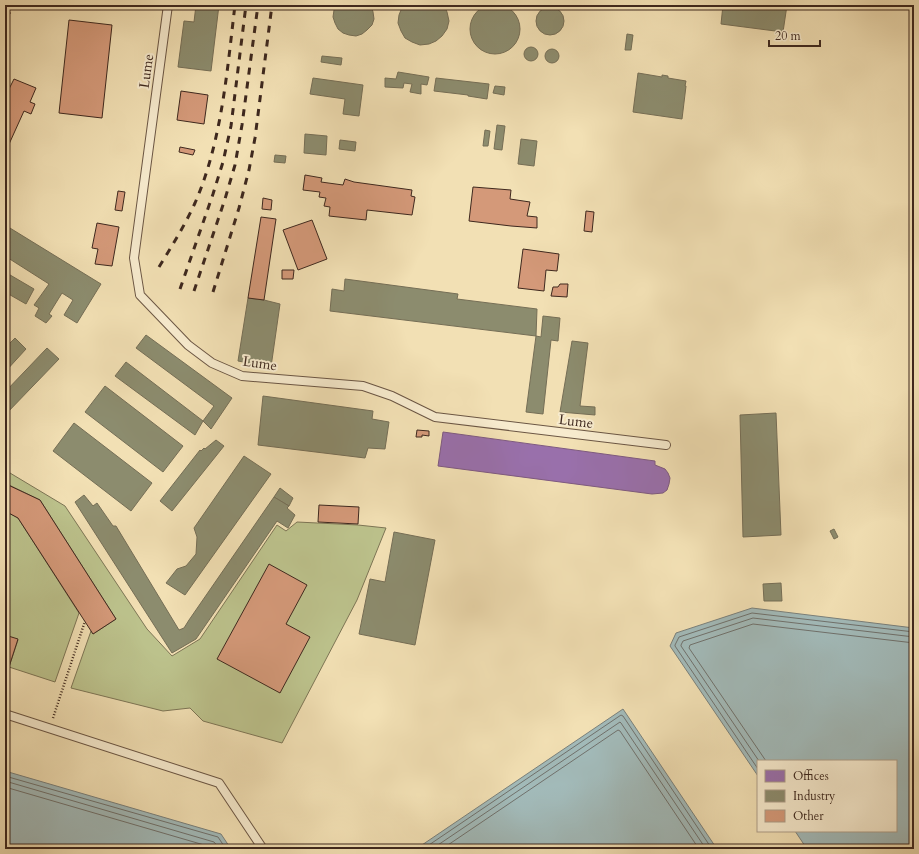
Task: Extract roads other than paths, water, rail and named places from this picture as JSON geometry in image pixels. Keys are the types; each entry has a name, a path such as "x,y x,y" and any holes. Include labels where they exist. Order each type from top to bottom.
{"lane":[{"name":"Lume","path":"168,5 134,258 140,294 188,345 212,363 242,376 363,386 392,396 435,417 666,445"},
{"path":"5,714 219,783 263,849"}],"water":[{"path":"752,608 914,628 914,849 807,849 796,832 897,832 897,760 757,760 757,775 670,646 676,633"},
{"path":"623,709 717,849 416,849"},
{"path":"5,771 221,834 231,849 5,849"}],"railway":[{"path":"5,17 17,5"},
{"path":"159,267 183,227 195,203 212,155 226,80 235,5"},
{"path":"180,289 223,162 231,126 246,5"},
{"path":"194,291 235,165 242,125 258,5"},
{"path":"213,292 249,170 255,138 272,5"}]}
